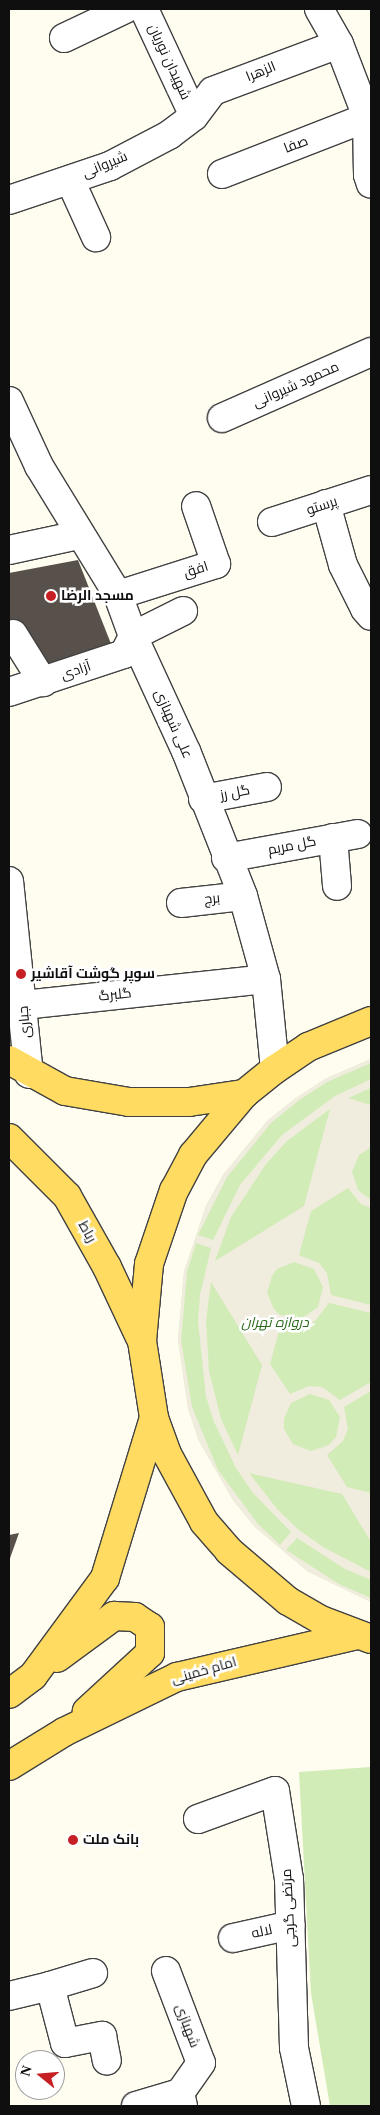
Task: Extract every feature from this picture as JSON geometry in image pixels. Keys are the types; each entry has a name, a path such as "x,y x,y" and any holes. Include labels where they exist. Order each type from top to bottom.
{"main road":[{"path":"364,1637 288,1601 229,1551 184,1489 154,1418 142,1342 149,1264 174,1190 194,1155 244,1094 275,1069 308,1047 371,1021"},
{"path":"19,1067 65,1091 129,1102 189,1102 244,1094"},
{"name":"رباط","path":"9,1138 67,1196 107,1267 142,1342"},
{"path":"33,1676 106,1578 154,1418"},
{"path":"9,1694 114,1616 135,1617 150,1627 150,1654 64,1732"},
{"name":"امام خمینی","path":"9,1766 64,1732 177,1677 364,1637"}],"street":[{"path":"64,38 125,9"},
{"name":"شهیدان نوریان","path":"144,9 194,116"},
{"path":"319,9 339,44 369,117 368,175 371,184"},
{"name":"الزهرا","path":"194,116 213,91 302,56 339,44"},
{"name":"شیروانی","path":"9,200 110,166 169,135 194,116"},
{"name":"صفا","path":"222,174 369,117"},
{"path":"70,180 96,237"},
{"name":"محمود شیروانی","path":"222,418 371,352"},
{"name":"علی شهبازی","path":"9,401 39,466 79,535 118,595 133,636 186,751 226,858 243,896 266,979 275,1069"},
{"name":"پرستو","path":"272,522 371,490"},
{"path":"326,504 343,565 364,609 371,616"},
{"name":"افق","path":"118,595 216,564 196,506"},
{"path":"9,550 79,535"},
{"path":"133,636 182,611"},
{"path":"13,634 43,682"},
{"name":"آزادی","path":"9,692 124,654 133,636"},
{"name":"گل رز","path":"203,799 267,787"},
{"name":"گل مریم","path":"226,858 346,836 337,886"},
{"name":"جباری","path":"9,881 24,1005 19,1067"},
{"name":"برج","path":"181,903 243,896"},
{"name":"گلبرگ","path":"24,1005 266,979"},
{"name":"مرتضی گرجی","path":"198,1819 275,1791 289,1879 294,2048 306,2106"},
{"name":"لاله","path":"233,1938 291,1925"},
{"name":"شهبازی","path":"166,1970 201,2063 182,2099"},
{"path":"9,1996 93,1973"},
{"path":"50,1986 65,2043 102,2036 107,2061"},
{"path":"136,2106 182,2099"}],"green space":[{"name":"دروازه تهران","path":"371,1059 371,1602 307,1571 255,1527 233,1500 199,1441 188,1408 178,1340 184,1272 206,1206 223,1175 268,1120 296,1098 325,1079"},
{"path":"371,1767 371,2106 330,2106 311,1993 299,1772"}],"shaded area":[{"path":"371,1059 371,1063 327,1082 298,1101 271,1123 227,1177 198,1235 213,1240 240,1185 282,1135 335,1096 371,1079 371,1088 348,1098 371,1105 371,1147 359,1155 352,1172 358,1190 371,1200 371,1208 361,1204 348,1188 311,1211 299,1255 319,1263 327,1273 331,1295 371,1305 371,1313 329,1303 315,1321 302,1327 281,1324 270,1364 290,1394 309,1386 322,1387 340,1400 371,1382 371,1391 344,1407 348,1429 343,1441 327,1455 347,1487 371,1493 371,1542 342,1494 249,1473 278,1510 299,1530 323,1547 371,1572 371,1580 345,1569 297,1538 286,1550 339,1584 371,1598 371,1602 307,1571 255,1527 233,1500 199,1441 188,1408 178,1340 184,1272 206,1206 223,1175 268,1120 296,1098 325,1079","holes":["330,1109 304,1206 215,1261 231,1217 266,1164 287,1141","196,1243 211,1248 200,1295 198,1321 206,1397 214,1422 236,1468 253,1493 291,1532 280,1545 258,1524 218,1470 192,1407 181,1340 187,1272","294,1262 314,1269 323,1287 318,1307 301,1319 280,1315 274,1309 267,1293 272,1276 277,1269","211,1282 262,1365 238,1455 221,1419 209,1371 206,1321","310,1394 329,1400 340,1417 336,1437 329,1445 311,1451 293,1444 284,1429 284,1419 291,1403"]}],"building":[{"name":"مسجد الرضا","path":"78,560 115,654 43,676 9,620 9,573"},
{"path":"19,1533 9,1561 9,1535"}],"place":[{"name":"مسجد الرضا","path":"51,596"},
{"name":"سوپر گوشت آقاشیر","path":"21,974"},
{"name":"بانک ملت","path":"73,1840"}]}
